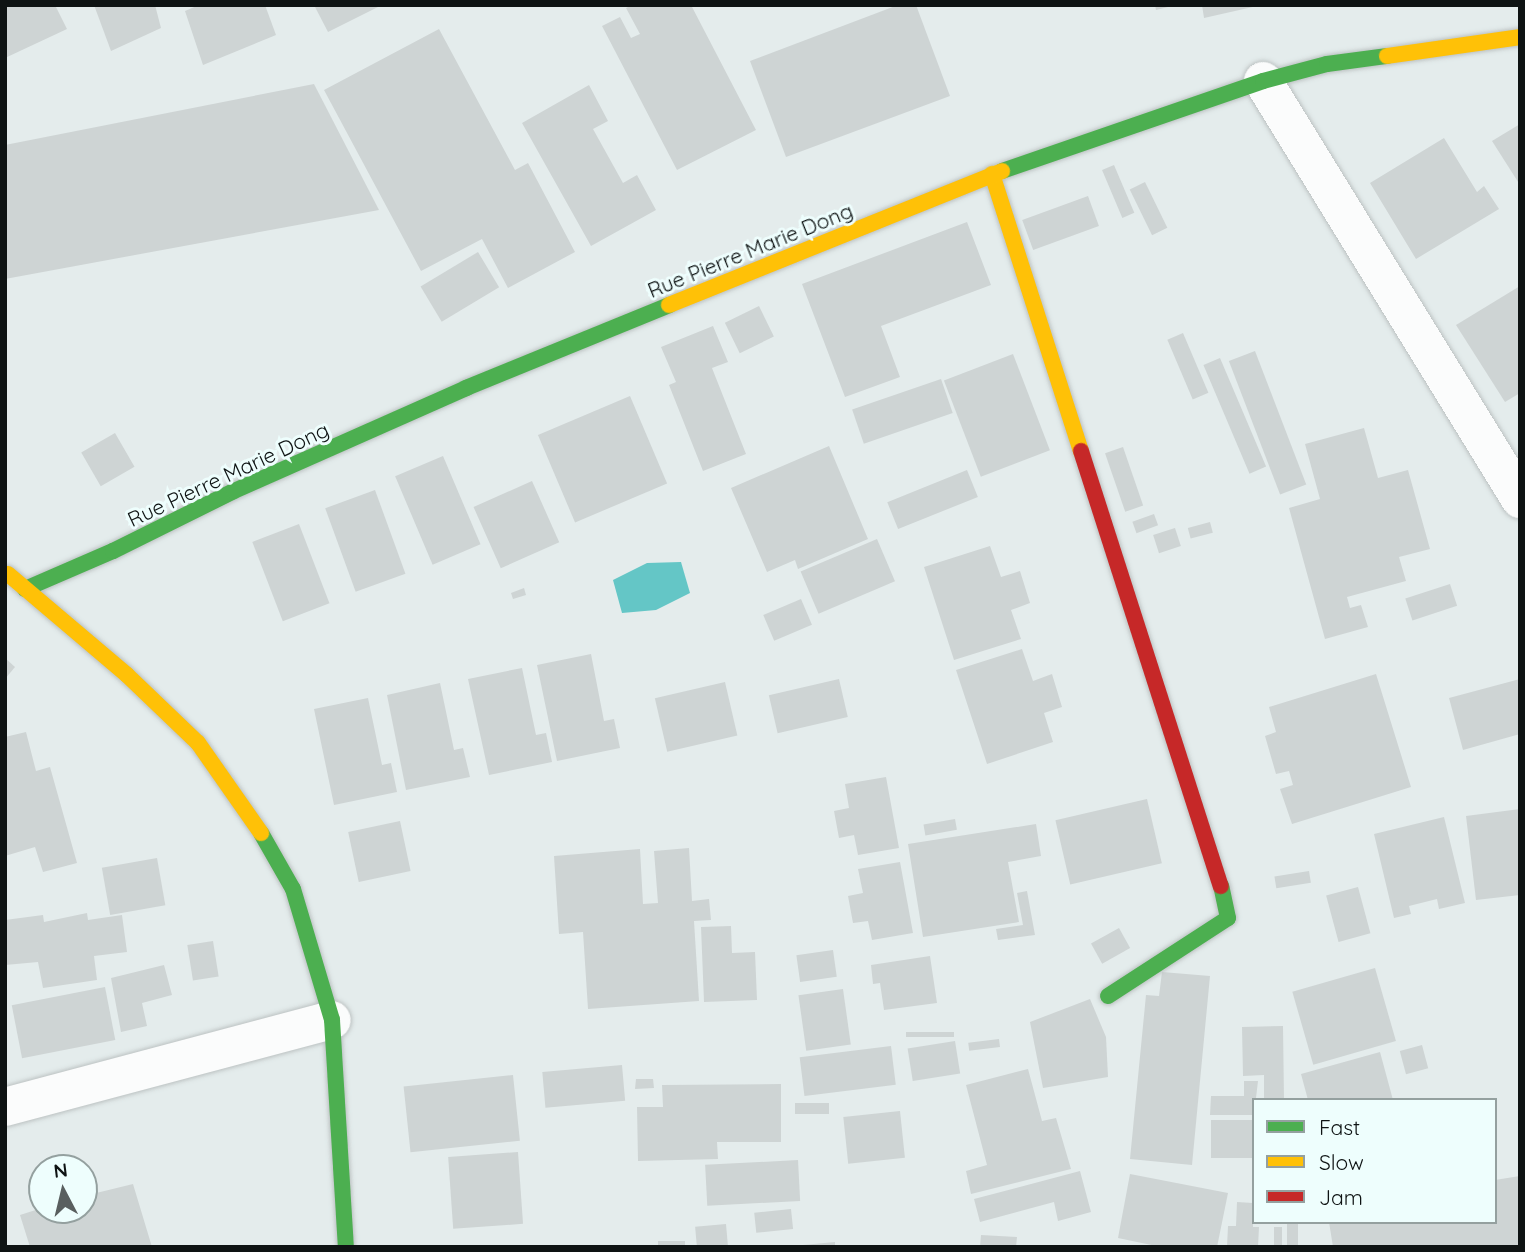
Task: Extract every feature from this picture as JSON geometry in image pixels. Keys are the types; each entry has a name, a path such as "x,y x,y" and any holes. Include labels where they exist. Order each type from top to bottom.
{"street":[{"name":"Rue Pierre Marie Dong","path":"25,589 113,551 234,491 466,388 992,174 1263,81 1326,64 1520,37"},
{"path":"1263,81 1520,499"},
{"path":"992,174 1218,876 1228,918 1108,996"},
{"path":"5,572 127,675 198,743 256,823 293,888 332,1020 346,1247"},
{"path":"5,1107 332,1020"}],"water":[{"path":"681,562 690,593 656,610 622,613 613,580 647,563"}],"building":[{"path":"5,5 55,5 67,29 5,58"},
{"path":"94,5 155,5 161,28 111,51"},
{"path":"199,5 265,5 276,35 203,65 185,11"},
{"path":"314,5 382,5 328,32"},
{"path":"632,5 691,5 756,130 677,170 602,26 620,17 631,38 640,34 626,8"},
{"path":"898,5 916,5 950,96 786,157 750,61"},
{"path":"1155,5 1172,5 1172,6 1156,10"},
{"path":"1202,5 1257,5 1257,6 1204,18"},
{"path":"439,29 515,170 528,163 575,252 508,288 482,239 421,271 324,90"},
{"path":"314,84 379,210 5,279 5,145"},
{"path":"589,85 608,121 593,129 623,183 637,175 656,210 591,246 522,123"},
{"path":"1520,124 1520,185 1492,141"},
{"path":"1444,138 1477,192 1484,186 1499,209 1416,259 1370,183"},
{"path":"1114,165 1134,213 1122,218 1102,170"},
{"path":"1145,182 1167,228 1152,235 1130,189"},
{"path":"1088,196 1099,226 1033,250 1022,220"},
{"path":"967,222 991,285 881,326 900,377 845,397 802,284"},
{"path":"478,252 499,287 442,322 421,287"},
{"path":"1520,286 1520,393 1505,402 1456,325"},
{"path":"759,306 774,337 740,353 725,323"},
{"path":"713,326 728,362 712,368 746,454 703,471 669,385 676,382 661,347"},
{"path":"1183,333 1208,393 1193,399 1167,340"},
{"path":"1255,351 1306,485 1280,495 1229,361"},
{"path":"1013,354 1050,450 981,477 944,381"},
{"path":"1220,358 1266,467 1250,474 1203,365"},
{"path":"941,379 953,413 864,444 852,410"},
{"path":"630,396 667,483 575,523 538,435"},
{"path":"1364,428 1378,478 1408,470 1430,549 1399,557 1406,581 1347,597 1350,608 1361,605 1368,627 1325,639 1289,508 1320,499 1305,444"},
{"path":"115,433 134,467 101,486 81,452"},
{"path":"829,446 868,539 798,569 795,560 767,572 731,488"},
{"path":"1123,447 1143,506 1125,512 1105,453"},
{"path":"443,456 481,544 433,565 395,476"},
{"path":"967,470 978,497 898,529 887,502"},
{"path":"532,481 559,542 501,568 474,507"},
{"path":"375,490 405,574 356,592 325,508"},
{"path":"1154,514 1158,525 1136,533 1132,522"},
{"path":"1210,522 1213,533 1191,539 1188,528"},
{"path":"299,524 329,603 283,621 252,542"},
{"path":"1175,528 1181,546 1159,553 1153,535"},
{"path":"877,539 895,581 819,614 801,571"},
{"path":"990,546 1001,577 1020,571 1030,603 1011,610 1021,639 954,660 924,567"},
{"path":"1450,584 1457,606 1412,620 1405,599"},
{"path":"524,588 526,595 513,599 511,593"},
{"path":"801,599 812,625 774,641 763,615"},
{"path":"1022,649 1033,681 1052,674 1062,707 1044,713 1053,742 987,764 956,670"},
{"path":"591,654 604,721 614,719 620,748 557,761 537,665"},
{"path":"5,658 15,667 5,679"},
{"path":"522,668 536,735 546,733 552,762 489,775 468,679"},
{"path":"1376,674 1411,787 1292,824 1280,789 1293,785 1289,771 1276,774 1265,736 1276,732 1269,707"},
{"path":"839,679 848,717 778,733 769,695"},
{"path":"1520,679 1520,734 1463,750 1449,698"},
{"path":"725,682 737,736 667,752 655,698"},
{"path":"440,683 454,750 463,748 470,777 406,790 387,695"},
{"path":"368,698 382,765 391,763 397,792 334,805 314,709"},
{"path":"26,732 36,771 50,767 77,863 43,872 35,847 5,856 5,737"},
{"path":"886,777 899,848 858,855 854,835 839,838 834,811 849,808 845,784"},
{"path":"1147,799 1162,863 1070,884 1055,820"},
{"path":"1520,809 1520,895 1476,900 1466,816"},
{"path":"1444,817 1465,903 1439,909 1437,899 1409,906 1411,914 1394,918 1374,834"},
{"path":"955,819 957,830 925,835 923,825"},
{"path":"400,821 411,871 359,882 348,832"},
{"path":"1036,824 1041,856 1008,862 1019,922 923,937 908,844"},
{"path":"689,848 692,901 709,899 711,920 694,921 699,1001 588,1009 583,932 559,934 554,856 640,849 643,904 658,903 654,851"},
{"path":"157,858 165,905 110,915 102,868"},
{"path":"900,862 913,933 872,940 868,921 853,923 848,896 863,893 858,869"},
{"path":"1309,871 1311,883 1276,888 1274,876"},
{"path":"1358,887 1370,933 1339,942 1326,896"},
{"path":"1027,891 1035,935 998,940 996,929 1023,925 1017,893"},
{"path":"87,913 88,920 122,915 127,952 94,956 97,980 43,988 38,962 5,965 5,920 43,915 44,922"},
{"path":"731,926 732,953 755,952 757,1000 704,1002 701,927"},
{"path":"1119,928 1130,948 1102,964 1091,944"},
{"path":"213,941 219,977 193,981 187,945"},
{"path":"833,950 837,977 800,982 796,955"},
{"path":"930,956 937,1003 884,1010 880,983 873,984 871,965"},
{"path":"164,965 172,995 142,1003 147,1026 121,1032 111,978"},
{"path":"1375,968 1396,1041 1313,1065 1292,992"},
{"path":"1162,972 1210,976 1192,1165 1130,1159 1146,995 1159,996"},
{"path":"105,987 115,1040 22,1058 12,1005"},
{"path":"843,989 851,1044 806,1051 798,995"},
{"path":"1090,999 1106,1037 1108,1077 1043,1088 1030,1022"},
{"path":"1283,1026 1284,1098 1264,1098 1264,1075 1243,1076 1242,1027"},
{"path":"906,1032 954,1032 954,1037 906,1037"},
{"path":"999,1039 1000,1047 969,1051 968,1043"},
{"path":"955,1041 960,1074 913,1081 908,1049"},
{"path":"1422,1045 1428,1068 1406,1074 1400,1051"},
{"path":"891,1046 896,1085 804,1096 800,1057"},
{"path":"1380,1052 1392,1098 1307,1098 1301,1074"},
{"path":"622,1065 625,1101 545,1108 542,1072"},
{"path":"1028,1069 1042,1121 1056,1118 1071,1169 971,1194 966,1171 987,1165 966,1085"},
{"path":"513,1075 520,1141 411,1152 404,1086"},
{"path":"636,1079 653,1079 654,1088 635,1089"},
{"path":"1244,1081 1258,1081 1256,1098 1252,1098 1252,1115 1210,1115 1211,1096 1244,1096"},
{"path":"781,1084 781,1142 717,1142 718,1159 638,1161 637,1107 663,1107 662,1085"},
{"path":"795,1103 829,1103 829,1114 795,1114"},
{"path":"900,1111 905,1158 848,1164 843,1117"},
{"path":"1211,1120 1252,1120 1252,1158 1211,1158"},
{"path":"518,1152 523,1224 453,1229 448,1157"},
{"path":"798,1160 800,1201 707,1206 705,1165"},
{"path":"1080,1171 1091,1212 1058,1221 1054,1202 980,1222 974,1199"},
{"path":"1130,1174 1228,1193 1217,1247 1161,1247 1118,1238"},
{"path":"1520,1176 1520,1247 1333,1247 1329,1224 1497,1224 1497,1180"},
{"path":"133,1184 152,1247 30,1247 20,1215 28,1212 28,1224 98,1224 98,1193"},
{"path":"1237,1202 1252,1203 1252,1224 1253,1227 1259,1227 1258,1247 1227,1247 1228,1226 1236,1226"},
{"path":"791,1209 793,1229 756,1233 754,1213"},
{"path":"726,1224 728,1247 697,1247 695,1227"},
{"path":"1287,1224 1298,1224 1298,1247 1287,1247"},
{"path":"1274,1227 1282,1227 1282,1247 1274,1247"},
{"path":"981,1235 1017,1237 1016,1247 980,1247"},
{"path":"658,1241 685,1241 685,1247 658,1247"},
{"path":"835,1242 835,1247 803,1247 803,1245"}],"traffic: fast":[{"path":"1002,171 1263,81 1327,64 1387,56"},
{"path":"25,589 113,551 234,491 466,388 669,305"},
{"path":"261,833 293,889 332,1020 346,1247"},
{"path":"1108,996 1228,918 1221,886"}],"traffic: slow":[{"path":"1387,56 1520,37"},
{"path":"669,305 1002,171"},
{"path":"992,174 1081,451"},
{"path":"8,574 127,675 198,743 261,833"}],"traffic: jam":[{"path":"1081,451 1221,886"}]}
